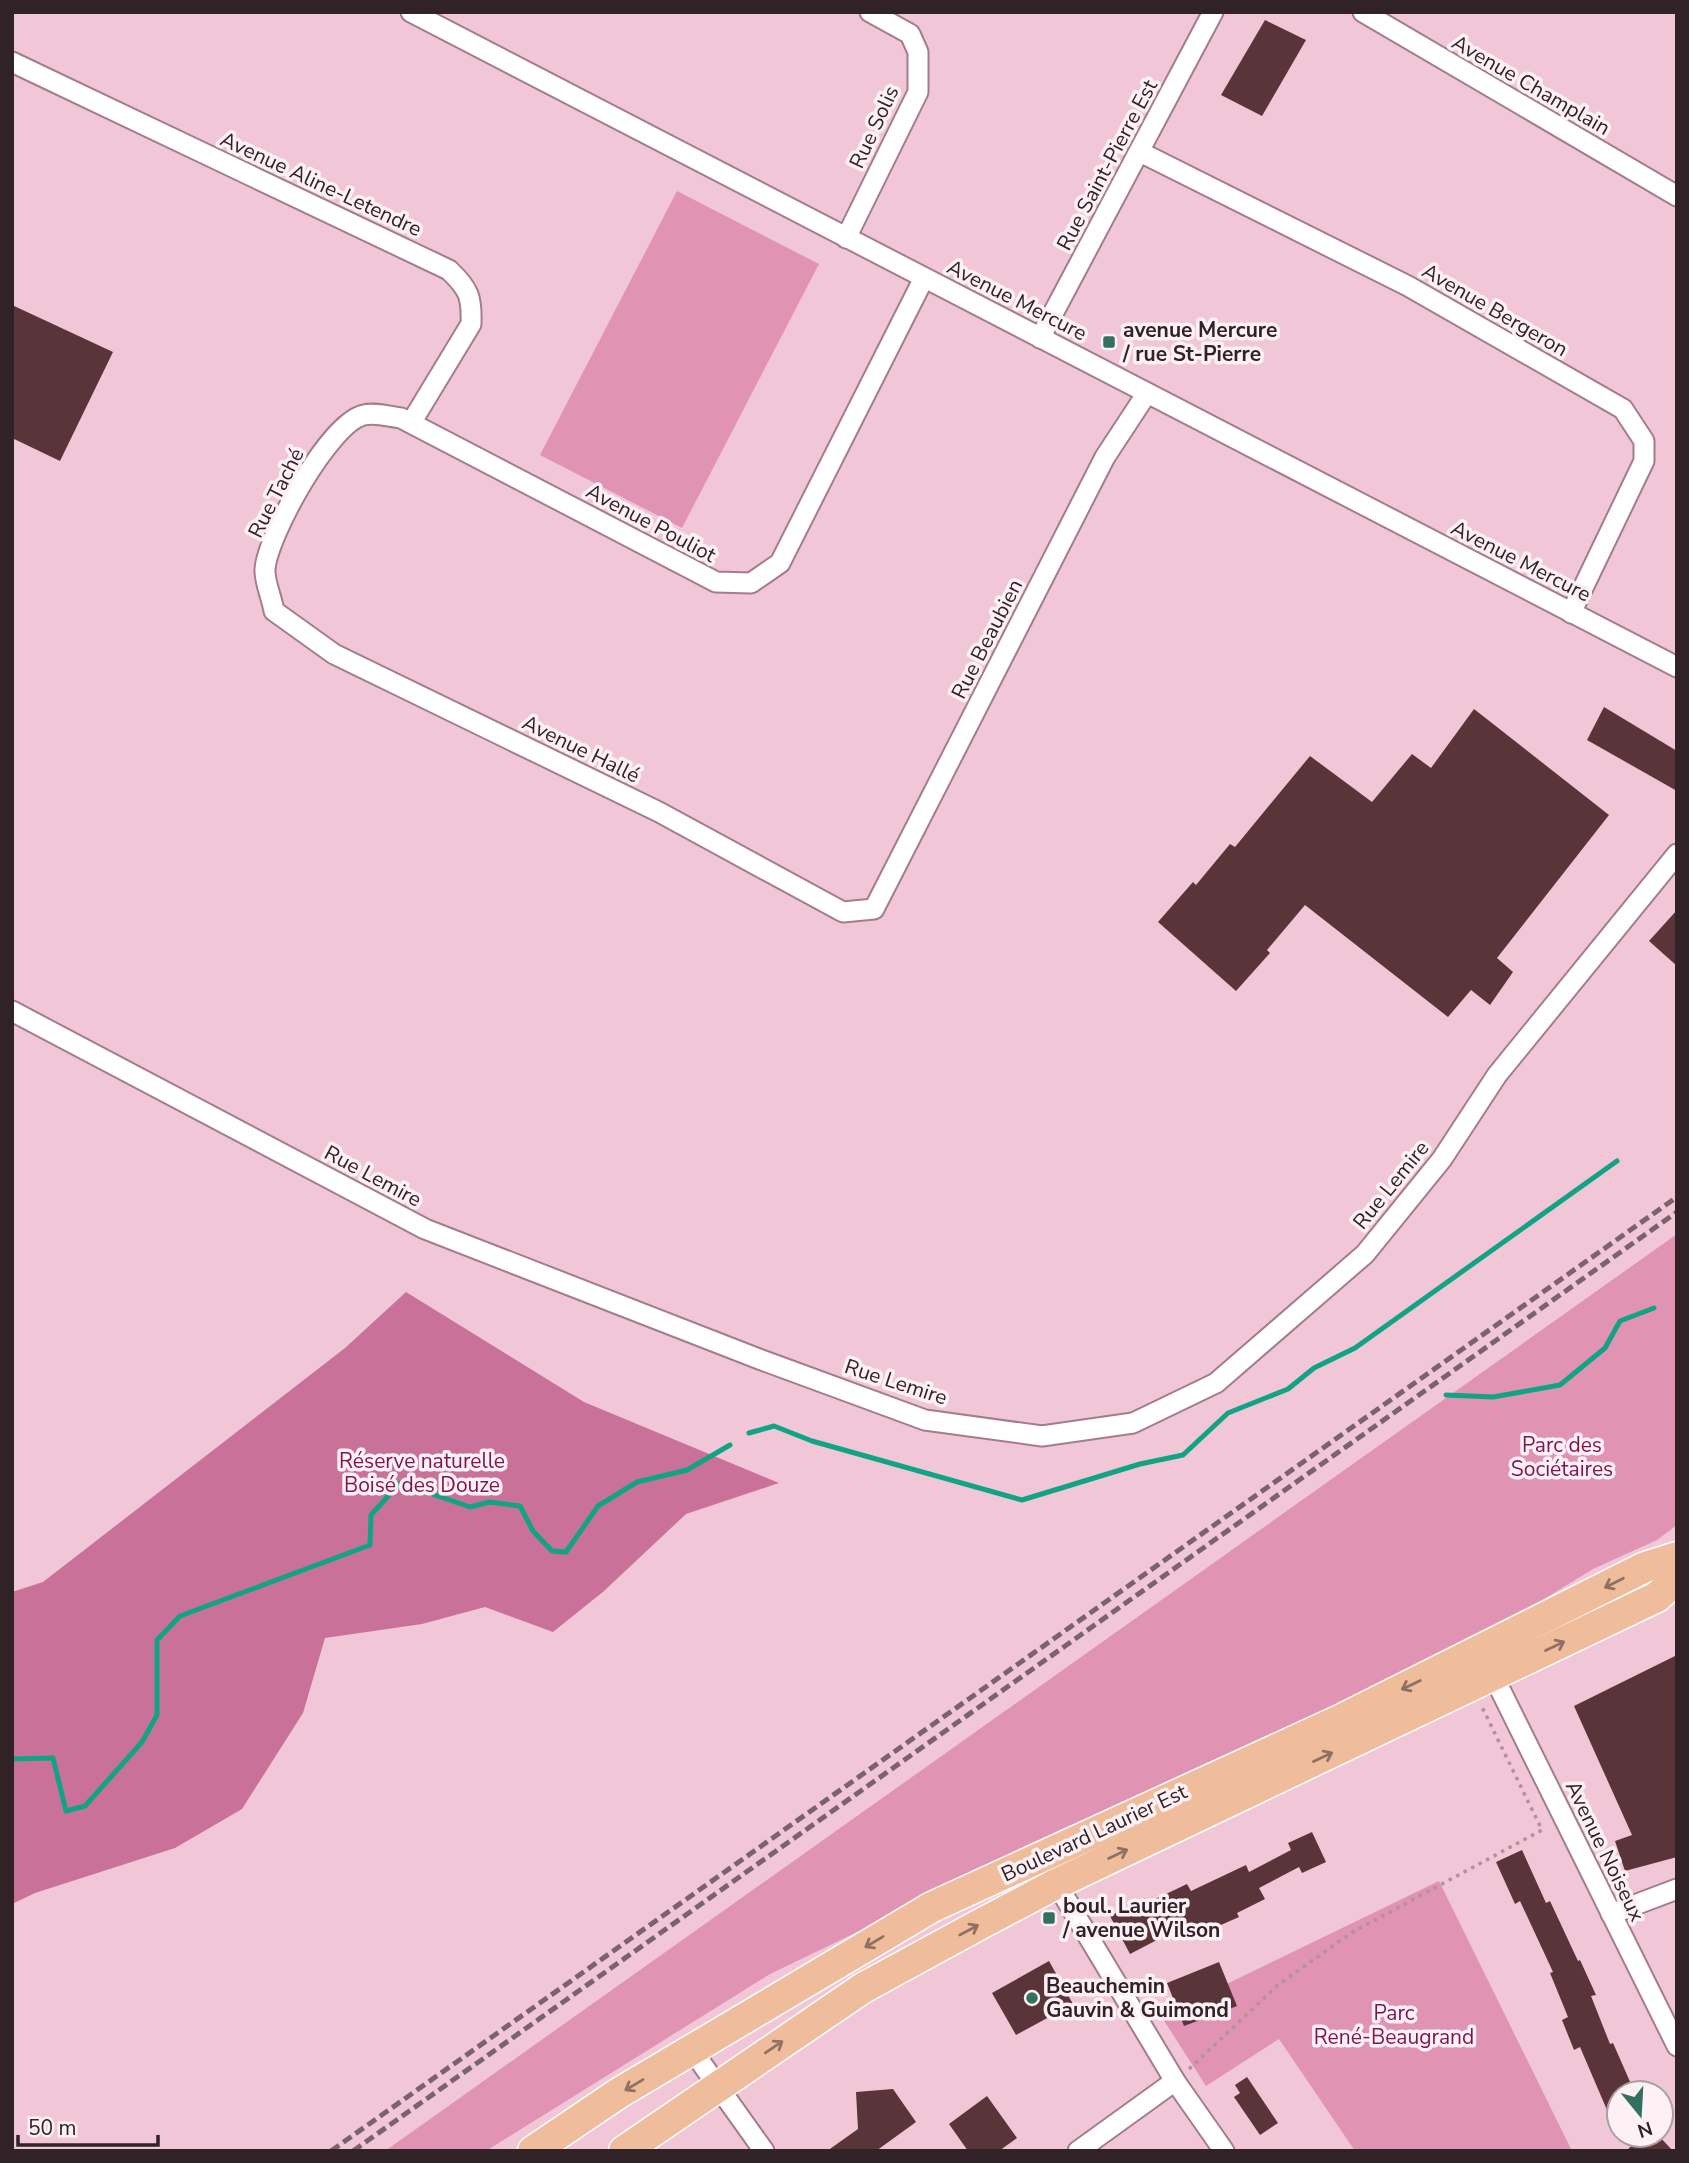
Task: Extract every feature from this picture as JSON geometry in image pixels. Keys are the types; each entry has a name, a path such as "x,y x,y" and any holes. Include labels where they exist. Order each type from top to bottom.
{"main road":[{"name":"Boulevard Laurier Est","path":"533,2151 619,2093 932,1907 1340,1720 1484,1674 1645,1567 1677,1557"},
{"name":"Boulevard Laurier Est","path":"624,2151 717,2085 863,1988 1056,1884 1484,1674 1657,1597 1677,1578"}],"street":[{"name":"Rue Solis","path":"846,237 918,92 918,52 910,34 870,12"},
{"name":"Rue Saint-Pierre Est","path":"1040,338 1213,12"},
{"name":"Avenue Champlain","path":"1363,12 1677,197"},
{"name":"Avenue Mercure","path":"421,14 924,278 1677,667"},
{"name":"Avenue Aline-Letendre","path":"12,62 449,270 466,286 472,305 471,324 411,423"},
{"name":"Avenue Bergeron","path":"1140,152 1408,286 1623,409 1644,441 1644,461 1571,613"},
{"name":"Avenue Pouliot","path":"365,414 401,418 716,582 751,583 780,563 924,278"},
{"name":"Rue Beaubien","path":"874,909 1105,457 1147,393"},
{"name":"Rue Taché","path":"274,611 265,569 279,527 317,458 347,422 365,414"},
{"name":"Avenue Hallé","path":"274,611 334,654 659,812 843,912 874,909"},
{"name":"Rue Lemire","path":"12,1011 425,1229 746,1354 925,1420 1042,1436 1133,1423 1216,1383 1365,1254 1442,1159 1497,1074 1677,854"},
{"name":"Avenue Noiseux","path":"1484,1674 1611,1914 1677,2046"},
{"path":"1043,1856 1056,1884 1175,2081 1224,2151"},
{"path":"1611,1914 1677,1889"},
{"path":"692,2050 764,2151"},
{"path":"1078,2151 1175,2081"}],"path":[{"path":"1175,2081 1278,1985 1351,1933 1542,1830 1484,1674"}],"green space":[{"path":"677,191 819,264 682,528 540,455"},
{"name":"Parc des Sociétaires","path":"1677,1234 1677,1525 1657,1540 1593,1569 1466,1647 1342,1701 1244,1753 1191,1771 770,1974 486,2151 385,2151"},
{"name":"Réserve naturelle Boisé des Douze","path":"406,1292 584,1402 779,1483 686,1514 604,1591 553,1632 485,1607 422,1624 325,1638 303,1713 242,1809 175,1848 35,1893 12,1904 12,1592 43,1582 345,1348"},
{"name":"Parc René-Beaugrand","path":"1439,1881 1572,2151 1355,2151 1279,2039 1206,2086 1161,2016"}],"building":[{"path":"1265,20 1306,40 1262,116 1221,95"},
{"path":"12,305 113,352 60,461 12,438"},
{"path":"1604,707 1677,751 1677,791 1587,740"},
{"path":"1474,709 1609,815 1497,958 1513,972 1490,1005 1471,990 1448,1017 1305,905 1267,950 1270,953 1236,991 1158,922 1193,882 1196,885 1230,844 1235,847 1310,756 1372,802 1412,754 1431,768"},
{"path":"1677,910 1677,966 1649,941"},
{"path":"1677,1655 1677,1857 1625,1871 1615,1841 1632,1835 1574,1706"},
{"path":"1312,1832 1326,1862 1302,1873 1299,1867 1259,1888 1265,1899 1237,1913 1239,1917 1214,1928 1213,1925 1184,1940 1178,1929 1130,1954 1110,1916 1145,1898 1147,1903 1187,1884 1191,1891 1246,1865 1249,1872 1291,1850 1288,1843"},
{"path":"1522,1850 1546,1903 1550,1901 1596,1995 1591,1996 1610,2044 1613,2043 1629,2079 1605,2079 1605,2105 1580,2047 1574,2050 1562,2020 1568,2017 1550,1973 1553,1972 1520,1901 1515,1904 1496,1862"},
{"name":"Beauchemin Gauvin & Guimond","path":"1049,1961 1073,2004 1016,2035 992,1993"},
{"path":"1219,1962 1237,2006 1184,2026 1167,1983"},
{"path":"1247,2077 1278,2123 1260,2135 1234,2097 1240,2093 1235,2085"},
{"path":"893,2089 916,2122 876,2151 827,2151 858,2129 856,2092"},
{"path":"987,2096 1017,2138 999,2151 968,2151 949,2124"},
{"path":"1671,2149 1673,2151 1626,2151"}],"waterway":[{"path":"749,1433 774,1426 812,1441 1022,1500 1140,1464 1183,1455 1228,1413 1288,1389 1314,1368 1355,1348 1617,1161"},
{"path":"1446,1395 1493,1397 1560,1385 1605,1348 1620,1321 1654,1308"},
{"path":"12,1759 53,1758 66,1811 85,1806 142,1742 157,1715 157,1640 180,1616 370,1545 371,1515 400,1483 470,1507 490,1502 520,1506 533,1531 552,1551 566,1552 598,1506 637,1482 687,1470 730,1445"}],"railway":[{"path":"331,2151 1677,1197"},
{"path":"353,2151 1677,1212"}],"place":[{"name":"avenue Mercure / rue St-Pierre","path":"1109,342"},
{"name":"boul. Laurier / avenue Wilson","path":"1049,1918"},
{"name":"Beauchemin Gauvin & Guimond","path":"1032,1998"}]}
